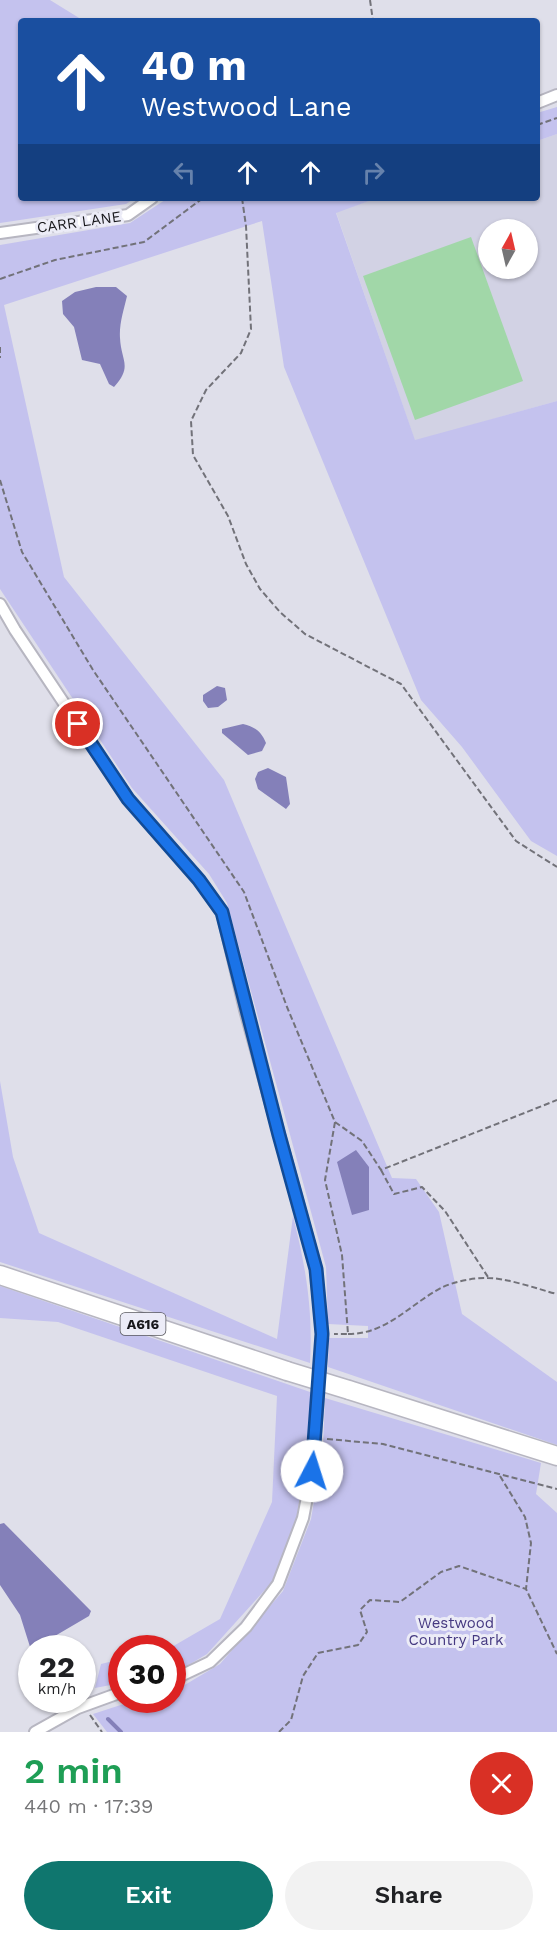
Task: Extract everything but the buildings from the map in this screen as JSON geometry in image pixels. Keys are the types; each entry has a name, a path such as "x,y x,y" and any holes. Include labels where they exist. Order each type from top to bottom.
{"highway":[{"name":"A616","path":"0,1275 287,1371 557,1456"}],"street":[{"path":"540,102 557,95"},
{"name":"CARR LANE","path":"0,233 128,214 148,201"},
{"path":"0,604 128,799 199,880 222,912 251,1032 316,1269 322,1334 315,1439 303,1518 278,1584 246,1626 210,1662 186,1673"},
{"path":"35,1732 72,1713"}],"path":[{"path":"370,0 373,18"},
{"path":"540,124 557,118"},
{"path":"0,279 55,260 144,242 199,201"},
{"path":"242,201 246,225 251,329 241,353 207,390 191,421 193,455 228,516 246,564 260,589 280,612 305,634 401,684 516,841 557,867"},
{"path":"0,347 0,358"},
{"path":"381,1170 557,1100"},
{"path":"335,1122 362,1141 394,1194 422,1187 445,1211 488,1277"},
{"path":"348,1334 362,1334 390,1324 442,1287 488,1277 557,1294"},
{"path":"315,1439 341,1439 383,1444 557,1490"},
{"path":"500,1476 525,1517 531,1543 526,1590 557,1654"},
{"path":"279,1732 291,1720 303,1676 318,1653 358,1645 367,1632 360,1610 370,1600 400,1602 441,1572 459,1566 526,1590"},
{"path":"90,1713 102,1732"}],"shaded area":[{"path":"557,134 557,401 415,441 336,212 368,201 540,201 540,140"},
{"path":"96,287 116,287 127,296 120,333 125,368 114,387 109,384 100,364 82,360 74,327 63,314 62,301 75,292"},
{"path":"217,686 225,688 227,700 218,707 208,708 203,701 203,695"},
{"path":"243,724 254,728 262,735 266,743 262,751 248,755 222,733 222,729"},
{"path":"268,768 286,777 290,804 286,809 258,789 255,779 258,772"},
{"path":"356,1150 369,1167 369,1210 352,1215 337,1162"},
{"path":"4,1523 91,1611 89,1616 57,1635 26,1635 20,1615 0,1585 0,1524"}],"green space":[{"path":"0,0 50,0 79,18 18,18 18,201 130,201 126,204 0,223"},
{"path":"557,107 557,134 540,140 540,112"},
{"path":"163,201 369,201 336,213 415,440 557,401 557,856 531,841 462,747 421,700 284,367 262,221 4,305 64,577 224,780 392,1178 416,1179 439,1212 462,1314 557,1382 557,1445 328,1367 329,1338 368,1338 368,1326 328,1324 326,1267 227,903 209,874 132,788 0,589 0,245 130,223"},
{"path":"0,1081 13,1157 39,1233 277,1339 293,1216 308,1289 310,1363 0,1262"},
{"path":"0,1286 313,1393 297,1518 273,1581 207,1654 186,1666 186,1639 220,1619 272,1502 277,1396 58,1322 0,1318"},
{"name":"Westwood Country Park","path":"325,1398 541,1463 536,1494 557,1513 557,1732 107,1732 93,1714 108,1709 108,1713 186,1713 186,1684 220,1664 283,1591 311,1519 323,1448"},
{"path":"108,1662 108,1686 96,1688 96,1684 101,1664"}],"waterway":[{"path":"108,1719 121,1732"}],"route":[{"path":"78,724 128,799 199,880 222,912 295,1198 316,1269 322,1334 312,1471"}]}
